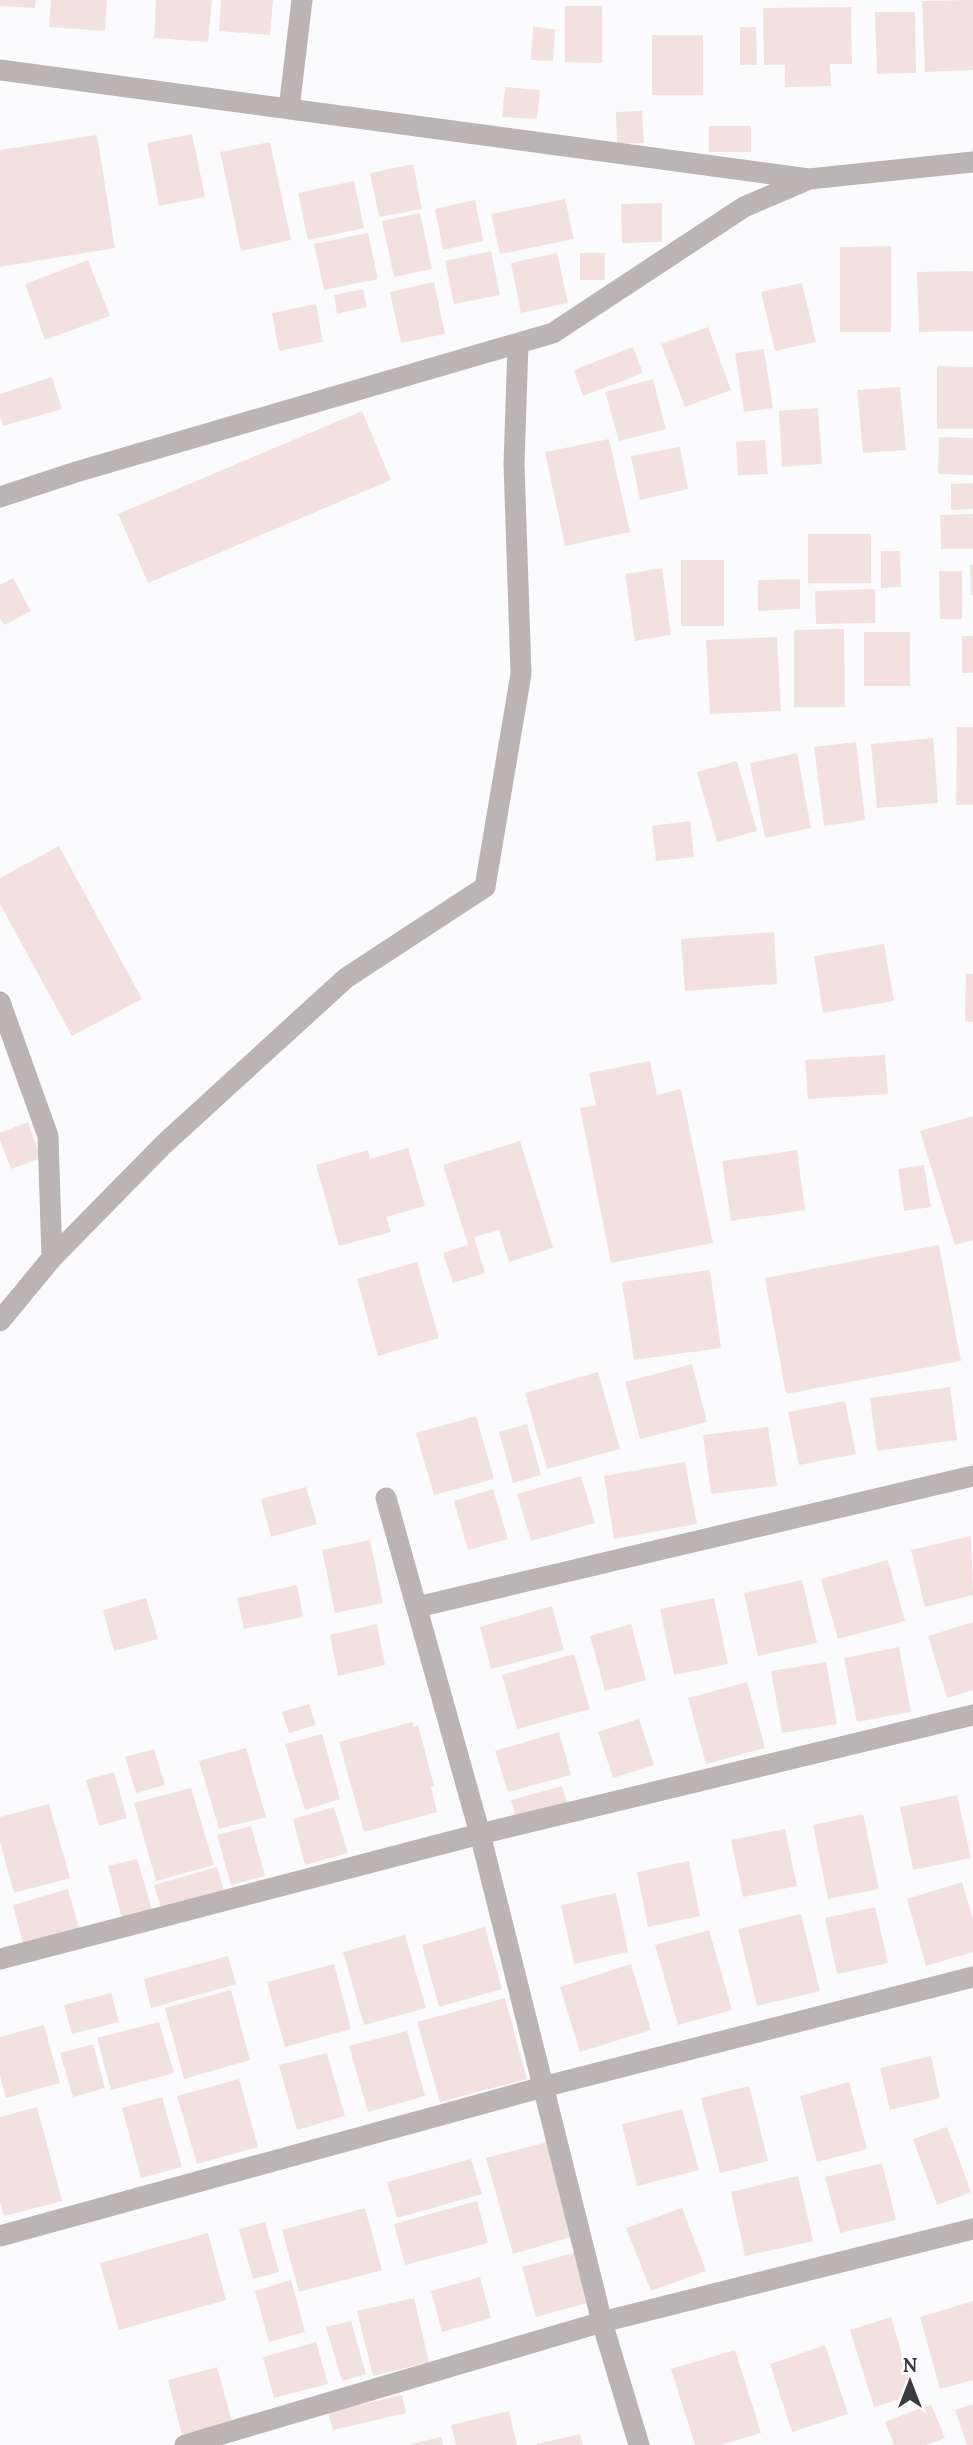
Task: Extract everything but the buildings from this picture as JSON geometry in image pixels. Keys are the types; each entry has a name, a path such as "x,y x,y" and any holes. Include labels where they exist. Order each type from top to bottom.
{"street":[{"path":"289,109 302,0"},
{"path":"0,70 809,179 973,162"},
{"path":"0,497 76,472 553,333 744,207 809,179"},
{"path":"0,1321 52,1258 164,1144 346,978 485,887 521,674 514,464 518,344"},
{"path":"0,1002 48,1136 52,1258"},
{"path":"417,1607 973,1476"},
{"path":"386,1498 480,1834 603,2322 639,2445"},
{"path":"0,1959 480,1834 973,1715"},
{"path":"0,2236 543,2087 973,1977"},
{"path":"185,2445 603,2322 973,2229"}]}
